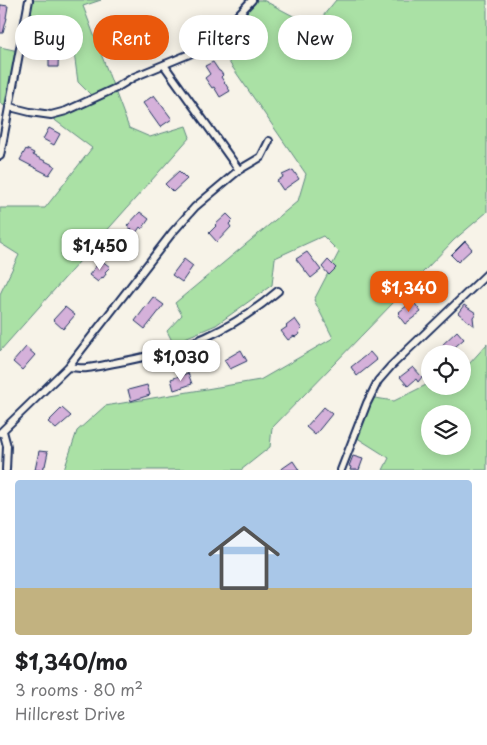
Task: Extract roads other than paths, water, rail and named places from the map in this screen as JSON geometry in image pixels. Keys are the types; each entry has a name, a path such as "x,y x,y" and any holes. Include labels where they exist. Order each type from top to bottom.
{"street":[{"path":"0,156 29,0"},
{"path":"10,107 51,115 66,111 116,88 134,76 192,53 209,41 252,0"},
{"path":"164,65 239,170"},
{"path":"6,470 7,446 1,432 68,367 194,207 239,170 261,157 269,141"},
{"path":"341,470 367,403 378,381 391,366 487,274"},
{"path":"68,367 86,368 177,349 233,324 278,291"}]}
